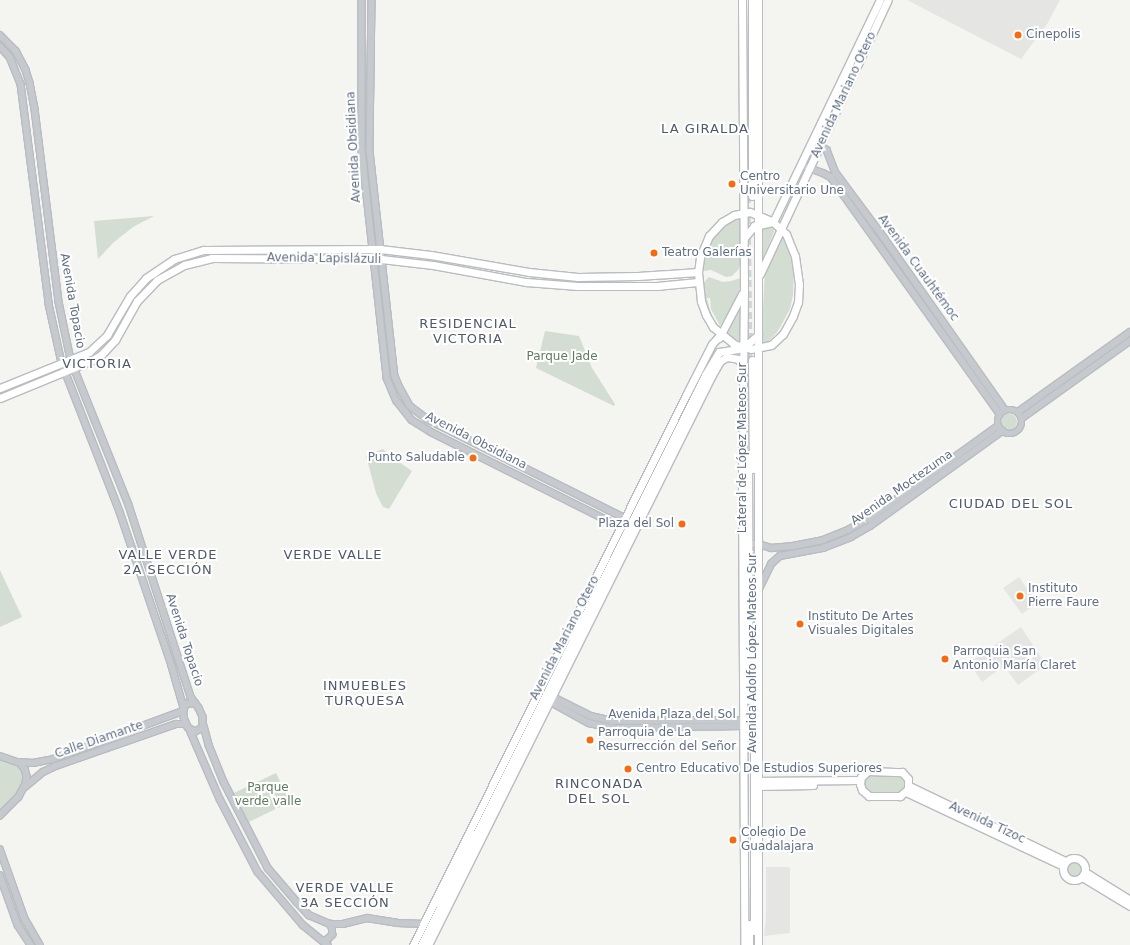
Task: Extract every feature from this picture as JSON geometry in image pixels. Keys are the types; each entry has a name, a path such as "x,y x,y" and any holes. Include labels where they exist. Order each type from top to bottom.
{"main road":[{"name":"Lateral de López Mateos Sur","path":"742,0 750,198 758,214 758,349 744,367 750,544 758,592 749,721 758,945"},
{"path":"747,0 750,198"},
{"path":"750,198 752,0"},
{"name":"Lateral de López Mateos Sur","path":"751,359 743,348 744,212 750,198 758,0"},
{"name":"Avenida Mariano Otero","path":"774,222 880,0"},
{"name":"Avenida Mariano Otero","path":"758,277 780,227 820,146 888,0"},
{"path":"752,55 758,23"},
{"path":"758,335 743,348 721,334 706,315 695,282 695,272 709,236 722,222 734,215 744,212 758,214 774,222 780,227 790,242 795,256 799,284 798,302 793,316 783,334 771,345 758,349"},
{"path":"744,238 750,229 758,224 774,222"},
{"name":"Avenida Lapislázuli","path":"0,388 89,352 103,340 130,296 146,278 167,262 182,255 204,250 380,249 431,255 529,272 578,277 638,276 695,272"},
{"name":"Avenida Lapislázuli","path":"0,398 92,360 109,348 146,290 164,276 184,265 221,257 381,259 433,265 526,282 578,286 657,286 695,282"},
{"name":"Avenida Mariano Otero","path":"628,519 643,481 689,398 708,375 707,365 721,334 739,303 744,289"},
{"name":"Avenida Mariano Otero","path":"428,945 435,924 527,729 571,624 655,472 679,424 712,344 721,334"},
{"name":"Avenida Mariano Otero","path":"421,945 435,924 551,699 694,411 715,358 722,351 743,348 758,349"},
{"path":"708,375 719,362 727,357 738,359 744,367"},
{"name":"Avenida Adolfo López Mateos Sur","path":"751,359 749,721 754,945"},
{"path":"689,398 694,411"},
{"path":"643,481 655,472"},
{"name":"Avenida Mariano Otero","path":"413,945 526,715 541,694 581,622 623,528"},
{"path":"571,624 581,622"},
{"path":"526,715 527,729"},
{"path":"899,770 907,776 908,789 896,796 869,796 862,790 860,782 868,771 899,770"},
{"path":"751,783 860,782"},
{"name":"Lateral de López Mateos Sur","path":"744,945 751,783"},
{"name":"Avenida Adolfo López Mateos Sur","path":"749,945 751,783"},
{"name":"Avenida Tizoc","path":"908,789 1064,863"},
{"path":"1071,858 1079,858 1085,864 1084,874 1075,880 1068,879 1063,873 1064,863 1071,858"},
{"path":"1084,874 1130,900"},
{"path":"1084,874 1130,906"}],"street":[{"name":"Avenida Obsidiana","path":"362,0 362,143 373,259 387,378 397,401 408,416 431,432 634,533"},
{"name":"Avenida Obsidiana","path":"372,0 370,151 395,376 410,406 420,415 435,424 638,524"},
{"name":"Avenida Topacio","path":"0,35 16,51 26,70 30,82 35,109 58,302 71,360 129,505 191,697 203,717 204,726"},
{"name":"Avenida Topacio","path":"0,46 13,62 22,84 49,304 62,363 120,512 172,666 184,710 186,724"},
{"name":"Avenida Cuauhtémoc","path":"812,142 827,150 836,173 885,239 1005,410"},
{"name":"Avenida Cuauhtémoc","path":"801,165 831,177 1000,414"},
{"path":"1018,412 1130,332"},
{"path":"1022,418 1130,341"},
{"path":"1012,409 1018,412 1022,418 1022,425 1016,432 1008,434 1002,431 998,426 997,421 1000,414 1005,410 1012,409"},
{"name":"Avenida Moctezuma","path":"750,544 771,548 793,546 823,540 848,530 875,514 998,426"},
{"name":"Avenida Moctezuma","path":"758,592 769,568 780,556 823,548 870,526 1002,431"},
{"name":"Avenida Plaza del Sol","path":"541,694 589,722 613,728 749,721"},
{"name":"Calle Diamante","path":"0,756 18,762 33,763 53,759 184,710 189,703 195,703"},
{"name":"Calle Diamante","path":"0,816 16,802 25,787 43,772 56,766 176,724 186,724"},
{"path":"186,724 220,799 258,872 303,925 326,943 332,935 330,924"},
{"path":"190,730 197,732 204,726 209,745 224,782 268,868 309,914 330,924 343,924 367,918 398,923 435,924"},
{"path":"18,762 24,767 27,774 25,787"},
{"path":"0,849 25,919 40,945"},
{"path":"0,875 18,925 31,945"},
{"path":"288,909 291,903 297,902"}],"shaded area":[{"path":"907,0 1060,0 1047,24 1021,59"},
{"name":"Instituto Pierre Faure","path":"1019,577 1037,603 1022,614 1003,588"},
{"path":"1021,627 1046,665 1018,685 1004,666 982,682 969,663"},
{"path":"766,867 790,867 790,933 764,936 766,919"}],"green space":[{"path":"154,216 133,227 114,242 98,259 94,221"},
{"path":"740,216 741,263 738,270 732,276 726,277 711,270 704,271 703,265 707,251 716,232 723,224 732,218"},
{"path":"771,227 774,232 762,261 763,236 761,228"},
{"path":"780,234 786,242 794,270 793,295 790,309 778,331 766,344 759,344 762,331 765,269"},
{"path":"709,277 723,282 741,278 741,286 735,302 720,326 711,309 710,298 707,298 717,328 704,306 702,284"},
{"path":"741,304 740,336 742,342 739,344 724,333"},
{"name":"Parque Jade","path":"545,331 579,336 592,368 615,404 614,406 536,368"},
{"path":"1006,414 1012,414 1017,419 1015,428 1012,430 1006,430 1001,425 1001,419"},
{"path":"383,449 412,471 389,509 383,507 376,493 366,456"},
{"path":"0,570 22,617 0,627"},
{"path":"0,759 17,764 22,769 25,780 18,795 0,812"},
{"name":"Parque verde valle","path":"276,773 290,802 249,822 234,793"},
{"path":"871,773 900,773 907,783 902,793 870,793 864,786 863,781 864,778"},
{"path":"1071,861 1077,861 1082,866 1080,875 1077,877 1071,877 1066,872 1066,866"}],"tunnel":[{"path":"747,196 749,360"}],"place":[{"name":"Cinepolis","path":"1018,35"},
{"name":"Centro Universitario Une","path":"732,184"},
{"name":"Teatro Galerías","path":"654,253"},
{"name":"Punto Saludable","path":"473,458"},
{"name":"Plaza del Sol","path":"682,524"},
{"name":"Instituto Pierre Faure","path":"1020,596"},
{"name":"Instituto De Artes Visuales Digitales","path":"800,624"},
{"name":"Parroquia San Antonio María Claret","path":"945,659"},
{"name":"Parroquia de La Resurrección del Señor","path":"590,740"},
{"name":"Centro Educativo De Estudios Superiores","path":"628,769"},
{"name":"Colegio De Guadalajara","path":"733,840"}],"district":[{"name":"LA GIRALDA","path":"705,129"},
{"name":"RESIDENCIAL VICTORIA","path":"468,332"},
{"name":"VICTORIA","path":"97,364"},
{"name":"CIUDAD DEL SOL","path":"1011,504"},
{"name":"VERDE VALLE","path":"333,555"},
{"name":"VALLE VERDE 2A SECCIÓN","path":"168,564"},
{"name":"INMUEBLES TURQUESA","path":"365,694"},
{"name":"RINCONADA DEL SOL","path":"599,792"},
{"name":"VERDE VALLE 3A SECCIÓN","path":"345,896"}]}
